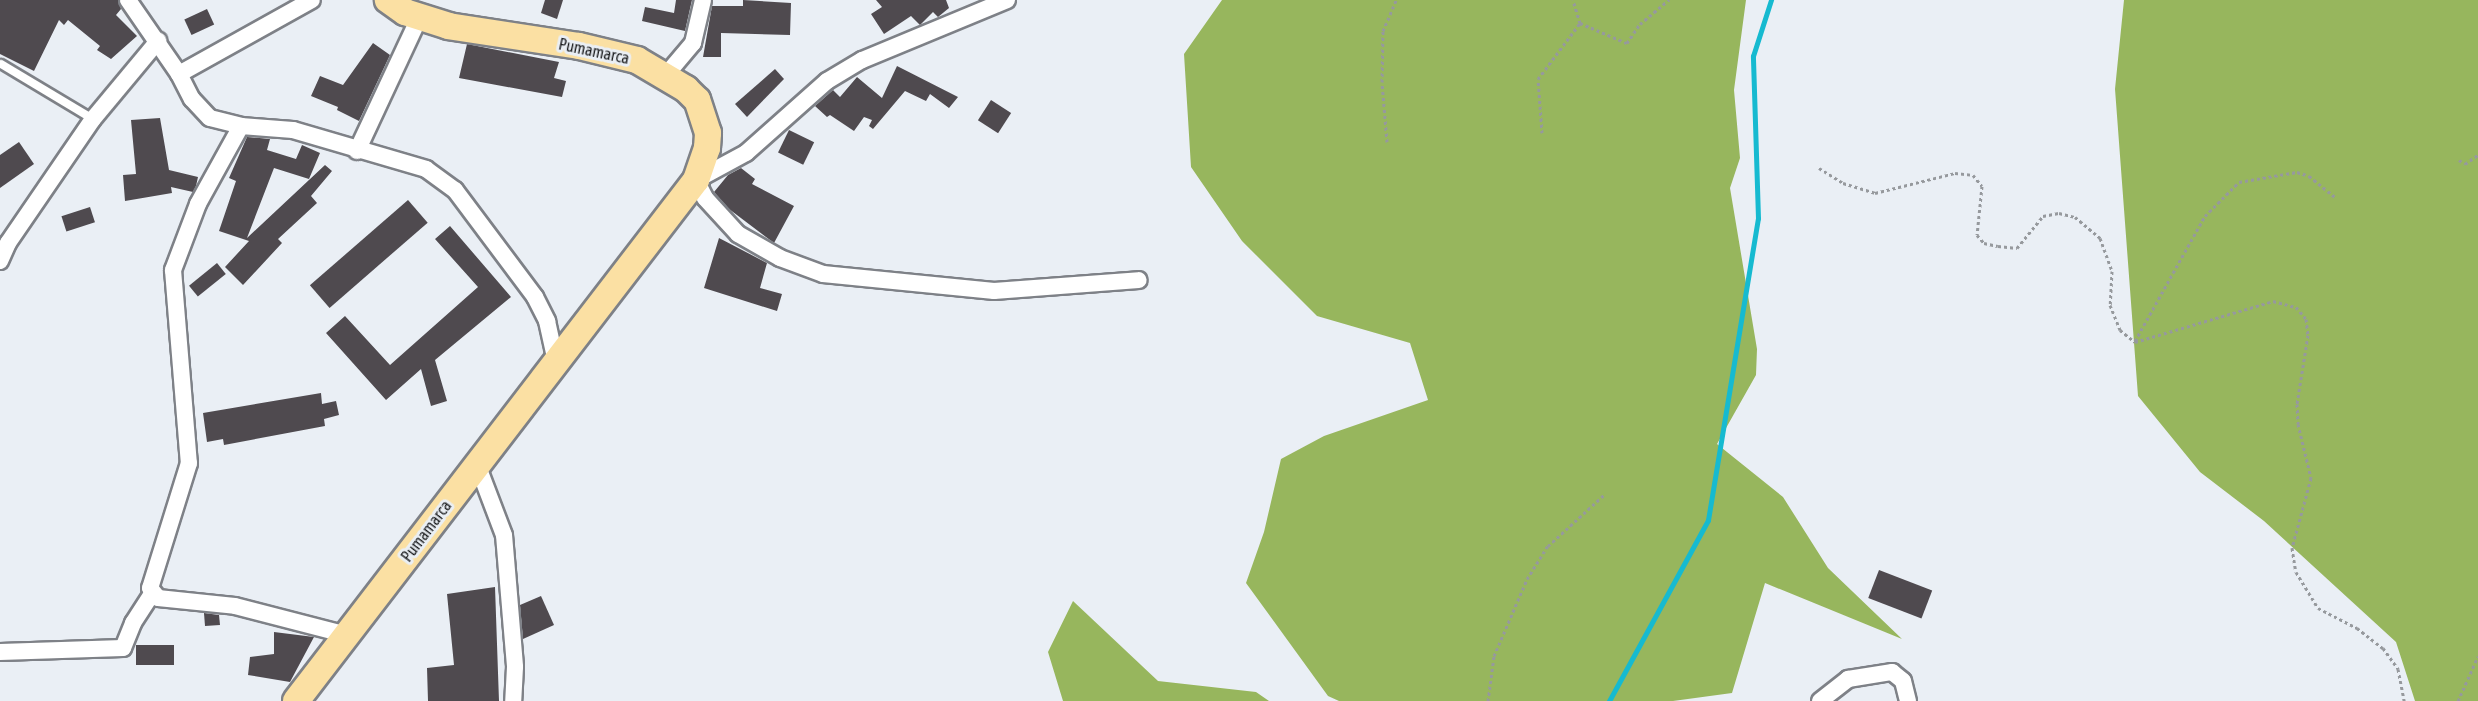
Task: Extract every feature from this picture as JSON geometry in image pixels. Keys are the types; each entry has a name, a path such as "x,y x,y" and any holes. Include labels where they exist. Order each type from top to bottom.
{"main road":[{"name":"Pumamarca","path":"296,701 696,180 707,148 704,112 686,89 666,75 637,60 591,49 420,18 388,0"}],"street":[{"path":"128,0 158,41 192,99 210,118 242,126 293,130 357,151 426,169 455,190 535,297 546,321 556,363"},
{"path":"179,74 312,0"},
{"path":"666,75 693,43 703,0"},
{"path":"1007,0 862,60 827,81 746,153 696,180 705,198 738,234 780,258 823,274 994,291 1139,280"},
{"path":"357,151 420,18"},
{"path":"0,261 8,243 93,119 158,41"},
{"path":"242,126 198,204 173,270 189,463 159,548 150,588 152,594 158,598 235,606 347,635"},
{"path":"477,464 504,535 515,667 513,701"},
{"path":"0,652 123,648 133,623 152,594"},
{"path":"1820,701 1848,678 1892,672 1903,681 1908,701"}],"lane":[{"path":"1,64 93,119"}],"path":[{"path":"1387,142 1382,82 1383,31 1396,0"},
{"path":"1573,0 1580,23"},
{"path":"1580,23 1627,43 1640,24 1670,0"},
{"path":"1542,133 1538,79 1580,23"},
{"path":"2459,160 2465,164 2478,155"},
{"path":"1819,168 1843,183 1875,193 1955,173 1973,175 1982,186 1977,235 1984,243 1998,246 2017,248 2043,216 2059,213 2075,217 2100,238 2112,271 2110,304 2120,330 2135,342"},
{"path":"2135,342 2205,216 2239,182 2297,172 2309,176 2336,198"},
{"path":"2135,342 2273,301 2296,307 2306,319 2308,335 2298,424 2311,478 2292,548 2295,572 2318,608 2357,628 2383,648 2398,669 2404,701"},
{"path":"1488,701 1494,656 1527,579 1548,546 1605,494"},
{"path":"2458,701 2478,656"}],"green space":[{"path":"1222,0 1746,0 1734,90 1740,158 1730,188 1757,349 1756,375 1717,444 1783,497 1828,568 1902,639 1765,583 1732,693 1673,701 1339,701 1328,696 1246,583 1264,532 1281,459 1324,436 1428,400 1410,343 1317,316 1242,241 1191,167 1184,54"},
{"path":"2124,0 2478,0 2478,701 2415,701 2396,642 2264,521 2200,472 2138,396 2115,89"},
{"path":"1073,601 1158,681 1256,692 1269,701 1063,701 1048,652"}],"building":[{"path":"0,0 118,0 121,9 116,15 137,36 111,59 97,50 100,46 68,20 64,25 59,20 34,71 0,54"},
{"path":"545,0 563,0 557,19 541,13"},
{"path":"676,0 692,0 685,31 642,21 645,7 674,13"},
{"path":"743,0 791,3 790,35 721,33 721,57 703,57 712,6 743,6"},
{"path":"876,0 946,0 949,8 938,17 933,12 920,25 911,16 884,34 871,14 882,7"},
{"path":"207,9 214,24 192,35 184,20"},
{"path":"373,43 390,55 359,121 337,110 338,107 311,96 320,76 343,85"},
{"path":"467,44 559,62 554,78 566,81 562,97 459,78"},
{"path":"897,66 958,97 949,108 930,94 926,101 905,91 873,129 869,126 872,120 864,117 854,131 830,115 827,117 815,106 833,90 840,97 857,77 882,98"},
{"path":"775,69 784,79 747,117 735,104"},
{"path":"991,100 1011,113 998,133 978,120"},
{"path":"160,118 169,170 198,177 196,186 193,192 171,187 172,193 125,201 123,175 136,174 131,120"},
{"path":"789,130 814,142 803,165 778,152"},
{"path":"247,137 270,139 267,150 296,159 302,145 320,153 309,179 274,168 247,238 325,165 332,171 311,196 317,203 278,239 282,243 243,285 225,267 249,241 219,231 236,181 229,178"},
{"path":"19,142 34,164 0,188 0,155"},
{"path":"741,168 755,179 752,184 794,206 774,243 729,209 714,192 728,175"},
{"path":"408,200 428,223 330,308 310,285"},
{"path":"90,207 95,222 66,231 61,216"},
{"path":"450,226 511,297 435,360 447,401 431,406 421,369 386,400 326,333 345,316 390,365 478,287 435,239"},
{"path":"719,238 767,263 760,288 782,294 777,311 704,288"},
{"path":"217,263 226,274 198,297 189,286"},
{"path":"321,393 322,404 336,401 339,415 324,419 325,426 224,445 223,439 207,442 203,413"},
{"path":"1879,570 1932,590 1921,618 1868,598"},
{"path":"495,587 499,701 428,701 427,668 454,665 447,594"},
{"path":"541,596 554,625 523,639 520,605"},
{"path":"204,613 219,615 220,625 205,626"},
{"path":"274,632 314,637 290,682 248,675 250,657 274,654"},
{"path":"136,645 174,645 174,665 136,665"}],"waterway":[{"path":"1609,701 1708,520 1758,218 1753,56 1771,0"}]}
